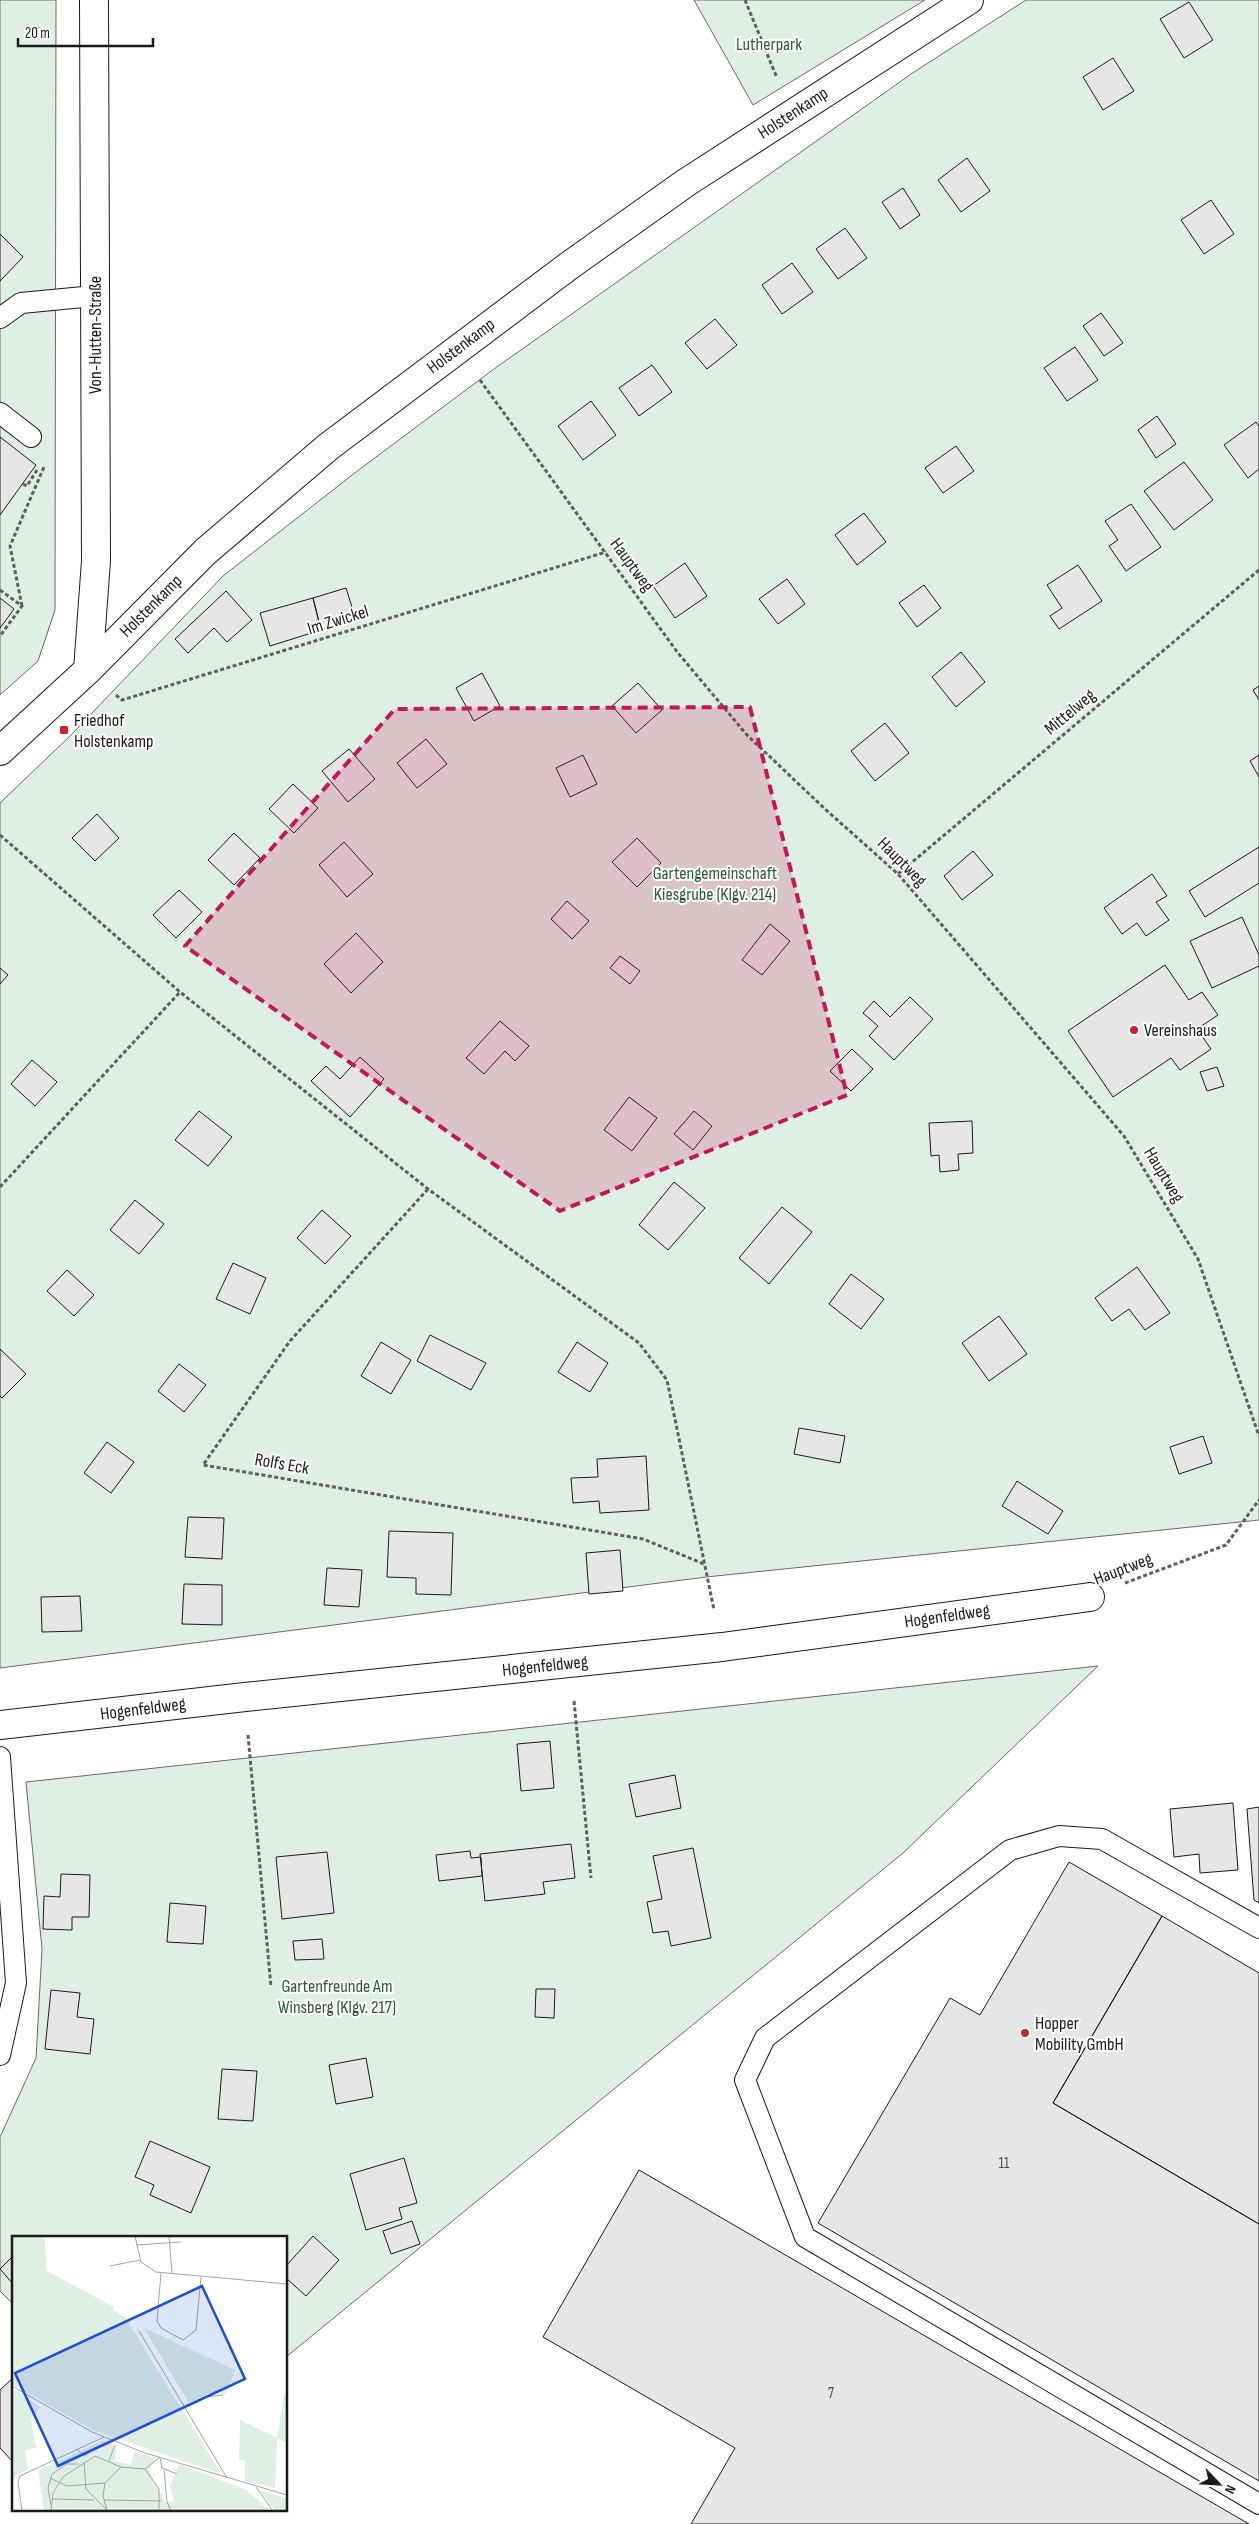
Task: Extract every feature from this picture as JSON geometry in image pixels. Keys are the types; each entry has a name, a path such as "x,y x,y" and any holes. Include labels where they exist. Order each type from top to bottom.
{"street":[{"name":"Von-Hutten-Straße","path":"88,670 96,561 94,0"},
{"name":"Holstenkamp","path":"0,752 88,670 205,552 328,447 458,349 687,182 969,0"},
{"name":"Hogenfeldweg","path":"0,1725 245,1697 722,1647 1090,1597"}],"lane":[{"path":"0,318 21,303 94,296"},
{"path":"0,413 31,437"},
{"path":"0,1758 16,1983 0,2055"},
{"path":"1259,1928 1102,1839 1059,1836 1010,1850 765,2038 745,2080 805,2237 1259,2504"}],"path":[{"path":"746,0 790,115"},
{"name":"Hauptweg","path":"458,349 678,653 747,735 824,809 898,874 1124,1136 1198,1259 1259,1436"},
{"path":"22,606 10,546 45,470 31,437"},
{"path":"23,484 27,486 37,470"},
{"name":"Im Zwickel","path":"88,670 122,700 606,552"},
{"name":"Mittelweg","path":"898,874 1259,570"},
{"path":"0,590 22,606"},
{"path":"0,636 4,626 22,606"},
{"path":"0,835 180,992 428,1188 639,1343 666,1380 722,1647"},
{"path":"0,1188 180,992"},
{"name":"Rolfs Eck","path":"428,1188 290,1341 203,1465 643,1539 704,1564"},
{"name":"Hauptweg","path":"1090,1597 1226,1545 1259,1500"},
{"path":"571,1663 590,1878"},
{"path":"245,1697 271,1987"}],"highlighted area":[{"path":"750,707 847,1095 560,1211 185,946 395,709"}],"green space":[{"path":"0,0 56,0 55,610 38,661 0,695"},
{"name":"Lutherpark","path":"694,0 925,0 753,105"},
{"name":"Gartengemeinschaft Kiesgrube (Klgv. 214)","path":"1026,0 1259,0 1259,1520 706,1577 0,1668 0,803 71,735 223,576 356,472 494,369 914,72"},
{"name":"Gartenfreunde Am Winsberg (Klgv. 217)","path":"1098,1666 903,1853 288,2355 288,2236 12,2236 12,2303 0,2291 0,2137 36,2058 42,1949 26,1782"}],"building":[{"path":"1189,2 1213,40 1184,58 1160,19"},
{"path":"1113,58 1134,91 1103,110 1083,77"},
{"path":"967,158 990,191 961,212 938,180"},
{"path":"903,188 920,215 900,229 882,202"},
{"path":"1211,200 1234,234 1204,254 1181,220"},
{"path":"845,228 867,258 838,279 816,249"},
{"path":"0,234 23,257 0,281"},
{"path":"792,263 813,292 782,314 762,285"},
{"path":"1101,313 1123,343 1104,356 1083,326"},
{"path":"715,319 737,345 707,369 685,343"},
{"path":"1075,347 1098,380 1067,401 1044,368"},
{"path":"652,365 672,392 639,416 619,388"},
{"path":"591,401 616,435 583,460 558,426"},
{"path":"1157,416 1176,444 1156,458 1138,430"},
{"path":"1256,422 1259,426 1259,469 1248,478 1224,445"},
{"path":"0,437 36,465 0,515"},
{"path":"956,446 974,471 943,493 925,468"},
{"path":"1184,462 1213,500 1174,530 1144,491"},
{"path":"1131,504 1161,547 1126,571 1109,546 1118,540 1105,521"},
{"path":"864,513 886,542 857,565 835,535"},
{"path":"685,563 707,596 675,618 653,586"},
{"path":"1078,565 1102,601 1059,629 1050,616 1062,608 1047,585"},
{"path":"787,579 805,604 778,624 759,599"},
{"path":"924,585 941,608 917,627 899,603"},
{"path":"346,588 356,620 321,630 313,598"},
{"path":"226,591 252,620 227,642 214,628 188,653 175,639"},
{"path":"0,598 14,609 0,628"},
{"path":"313,598 321,630 270,646 260,613"},
{"path":"961,652 985,682 956,707 932,677"},
{"path":"482,673 500,706 474,721 456,688"},
{"path":"638,683 662,710 636,733 612,706"},
{"path":"1259,686 1259,700 1253,690"},
{"path":"885,723 909,753 875,781 851,751"},
{"path":"426,739 447,764 417,788 397,763"},
{"path":"349,749 375,779 348,802 322,771"},
{"path":"583,755 597,784 570,797 556,768"},
{"path":"1259,755 1259,777 1250,761"},
{"path":"293,784 318,808 294,833 269,809"},
{"path":"97,814 119,838 95,861 72,838"},
{"path":"234,833 260,858 234,885 208,860"},
{"path":"637,838 661,863 637,887 612,862"},
{"path":"344,842 373,874 347,897 319,865"},
{"path":"1259,847 1259,883 1205,917 1189,891"},
{"path":"973,851 993,875 962,900 944,876"},
{"path":"1152,874 1167,896 1156,902 1169,920 1146,936 1137,923 1122,934 1104,908"},
{"path":"179,890 202,912 176,938 153,915"},
{"path":"567,901 589,921 572,939 551,919"},
{"path":"1242,917 1259,955 1259,966 1212,988 1190,941"},
{"path":"770,924 790,941 762,975 742,960"},
{"path":"356,933 383,962 351,993 324,964"},
{"path":"620,956 640,971 630,984 610,968"},
{"name":"Vereinshaus","path":"1165,965 1189,1000 1202,992 1218,1015 1197,1029 1211,1049 1180,1070 1171,1058 1113,1097 1068,1031"},
{"path":"0,968 8,975 0,984"},
{"path":"910,997 933,1019 894,1060 869,1036 878,1026 863,1013 874,1001 890,1017"},
{"path":"500,1021 529,1046 515,1061 505,1051 484,1074 466,1058"},
{"path":"852,1049 873,1069 851,1091 830,1071"},
{"path":"360,1057 384,1079 350,1117 311,1081 326,1066 340,1079"},
{"path":"32,1060 57,1082 35,1106 11,1084"},
{"path":"1217,1067 1224,1086 1207,1091 1200,1072"},
{"path":"629,1097 657,1118 632,1151 604,1130"},
{"path":"199,1111 232,1137 208,1166 175,1140"},
{"path":"694,1111 712,1126 693,1150 674,1134"},
{"path":"972,1121 973,1153 958,1154 959,1170 940,1172 939,1155 931,1156 929,1123"},
{"path":"674,1182 705,1208 668,1250 639,1225"},
{"path":"135,1200 164,1224 139,1254 110,1230"},
{"path":"782,1207 812,1232 769,1284 739,1258"},
{"path":"322,1210 351,1236 325,1264 297,1238"},
{"path":"233,1263 266,1278 250,1314 216,1299"},
{"path":"1137,1267 1170,1313 1145,1330 1129,1309 1112,1321 1095,1298"},
{"path":"67,1270 94,1295 74,1316 47,1291"},
{"path":"851,1274 884,1299 861,1329 829,1304"},
{"path":"999,1316 1027,1354 989,1381 962,1343"},
{"path":"430,1335 486,1363 471,1390 417,1361"},
{"path":"381,1342 411,1360 391,1394 361,1376"},
{"path":"577,1342 608,1363 590,1392 558,1372"},
{"path":"0,1349 26,1374 2,1398 0,1396"},
{"path":"179,1364 206,1385 184,1412 158,1391"},
{"path":"799,1428 845,1436 840,1463 794,1454"},
{"path":"1203,1436 1212,1463 1179,1474 1170,1447"},
{"path":"107,1442 134,1462 111,1493 84,1473"},
{"path":"646,1456 649,1510 600,1513 599,1501 573,1503 571,1478 598,1477 597,1459"},
{"path":"1017,1481 1063,1511 1048,1534 1002,1506"},
{"path":"188,1517 224,1518 222,1559 185,1557"},
{"path":"389,1531 453,1533 451,1595 416,1594 416,1578 387,1577"},
{"path":"620,1550 623,1591 589,1594 586,1553"},
{"path":"327,1568 362,1570 359,1607 324,1605"},
{"path":"184,1584 222,1585 222,1625 182,1624"},
{"path":"80,1596 82,1631 42,1632 41,1597"},
{"path":"550,1741 554,1788 521,1791 517,1744"},
{"path":"675,1775 681,1808 636,1817 629,1784"},
{"path":"1233,1803 1238,1870 1200,1873 1199,1854 1174,1857 1170,1809"},
{"path":"1259,1807 1259,1903 1254,1900 1247,1809"},
{"path":"571,1844 575,1878 543,1882 545,1894 485,1901 480,1854"},
{"path":"693,1848 711,1938 671,1946 668,1931 653,1933 647,1902 662,1899 653,1856"},
{"path":"470,1851 471,1858 481,1857 482,1876 439,1881 436,1855"},
{"path":"327,1852 334,1913 282,1919 276,1857"},
{"path":"1069,1862 1162,1916 1053,2103 1259,2224 1259,2481 818,2223 950,1998 980,2015"},
{"path":"61,1874 90,1875 89,1917 72,1917 72,1930 43,1929 44,1896 60,1897"},
{"path":"170,1903 206,1906 203,1944 167,1942"},
{"path":"1162,1916 1259,1973 1259,2224 1053,2103"},
{"path":"322,1939 324,1959 295,1960 293,1941"},
{"path":"536,1989 555,1989 554,2018 535,2017"},
{"path":"51,1990 80,1993 77,2017 94,2019 90,2054 45,2049"},
{"path":"366,2058 373,2097 336,2104 329,2065"},
{"path":"222,2069 257,2071 253,2121 218,2119"},
{"path":"150,2141 210,2167 191,2213 150,2195 154,2185 135,2177"},
{"path":"404,2158 417,2203 399,2208 402,2219 366,2230 350,2174"},
{"path":"639,2170 1249,2524 691,2524 735,2448 543,2337"},
{"path":"412,2221 420,2244 391,2254 383,2231"},
{"path":"313,2236 339,2260 306,2296 288,2280 288,2264"},
{"path":"12,2257 12,2283 0,2269"},
{"path":"12,2379 12,2461 0,2448 0,2390"}],"place":[{"name":"Friedhof Holstenkamp","path":"64,730"},
{"name":"Vereinshaus","path":"1134,1030"},
{"name":"Hopper Mobility GmbH","path":"1025,2033"}]}
